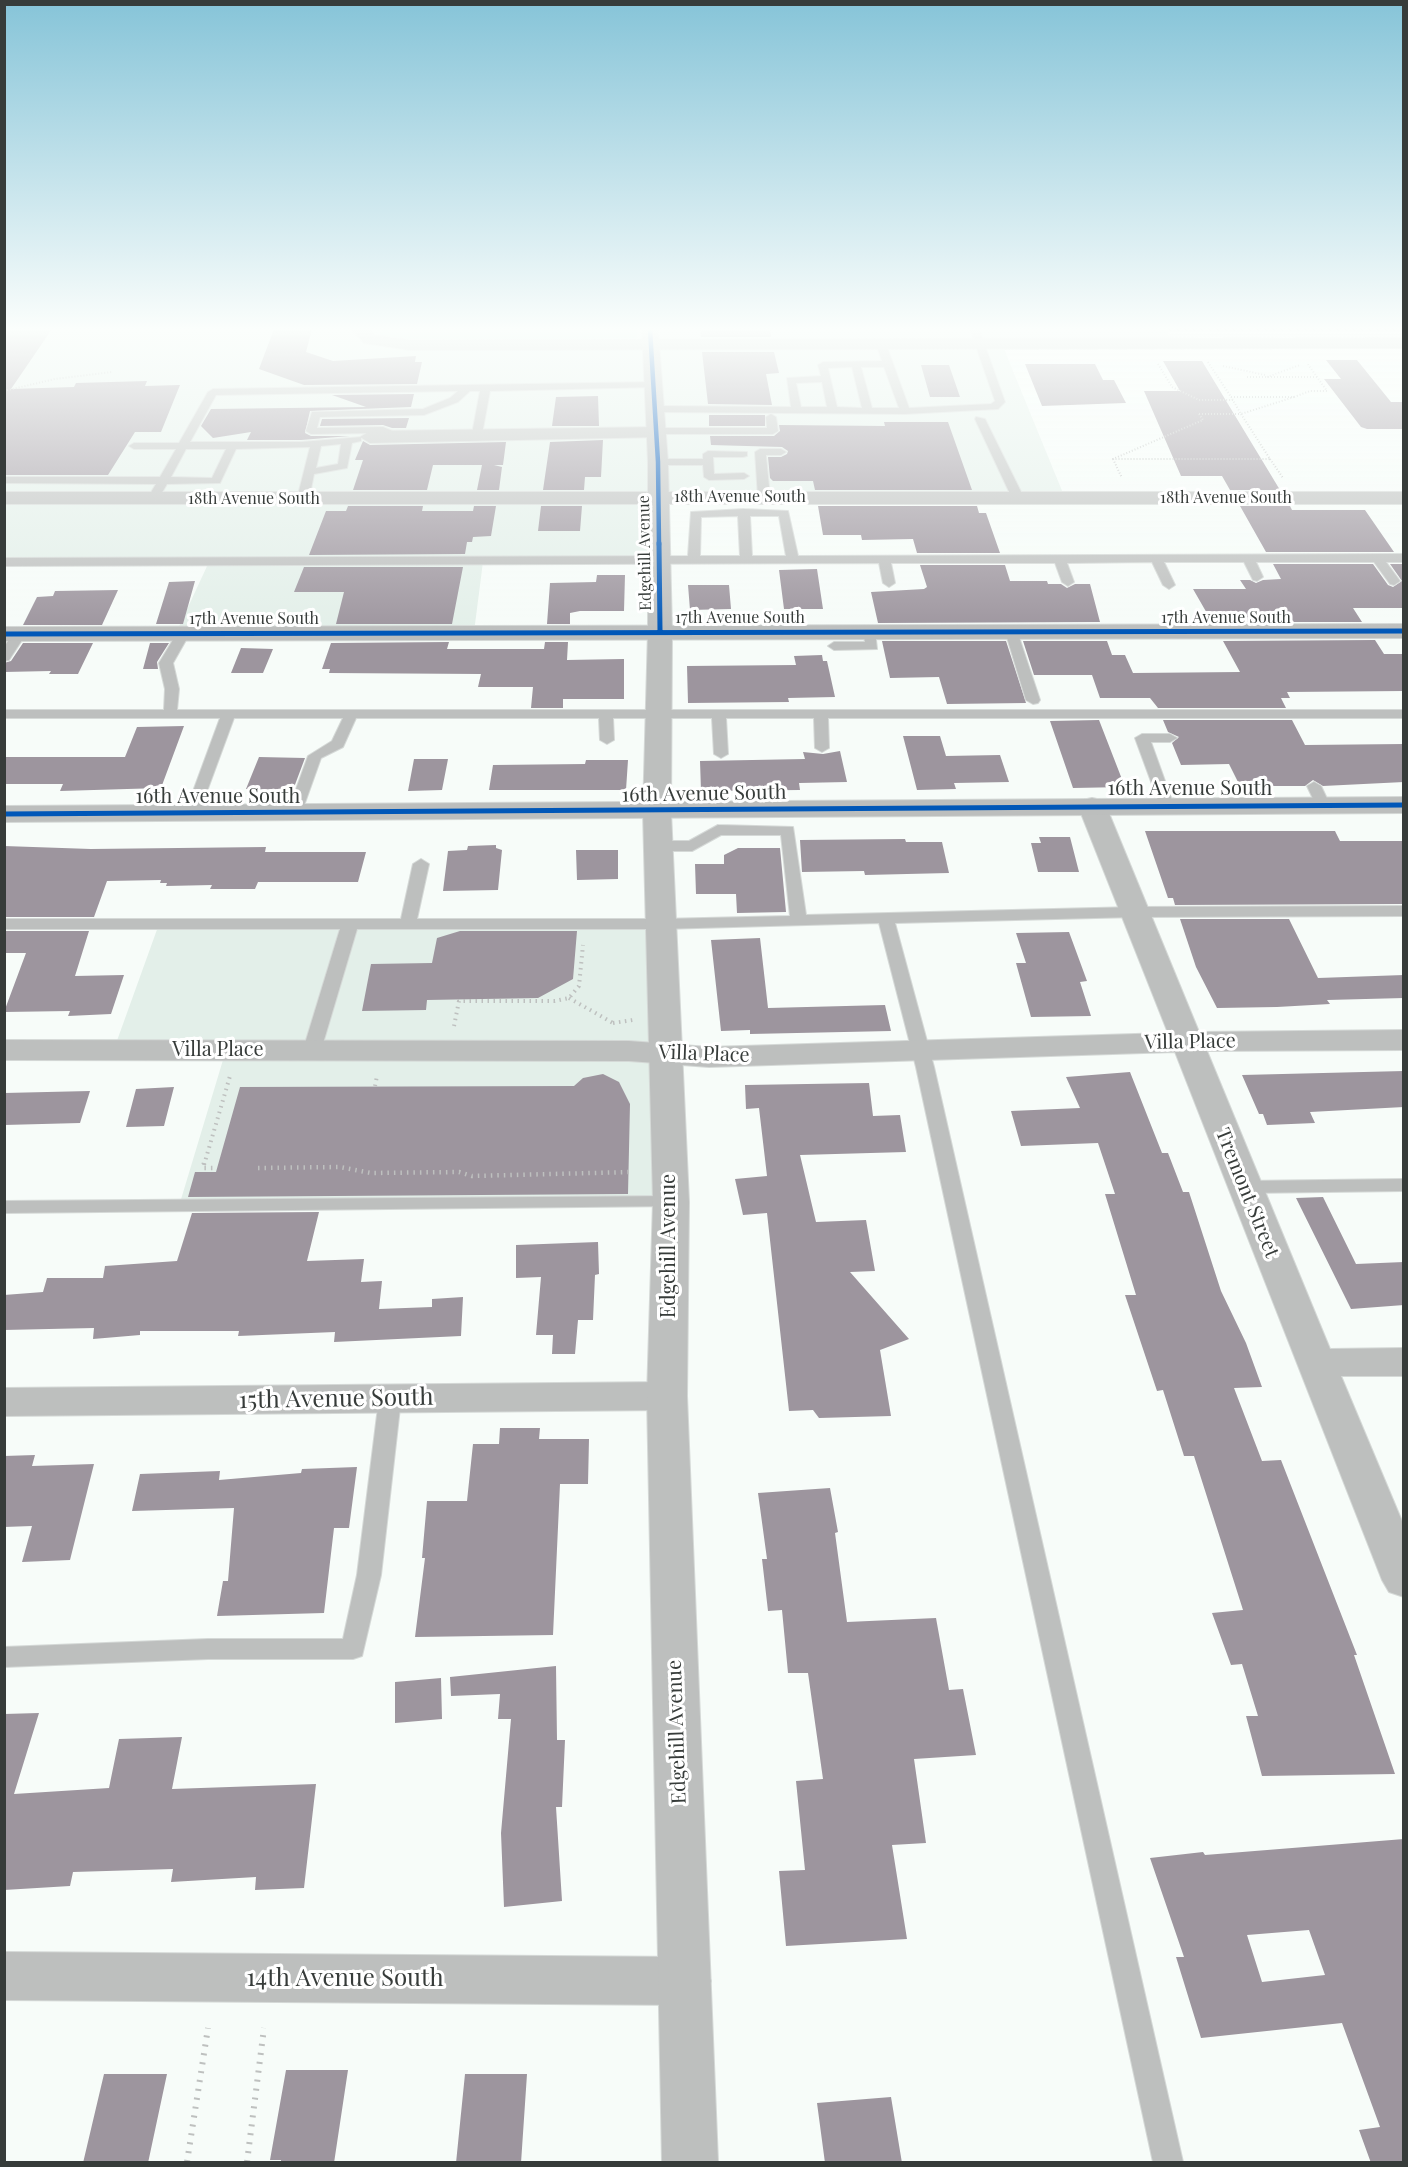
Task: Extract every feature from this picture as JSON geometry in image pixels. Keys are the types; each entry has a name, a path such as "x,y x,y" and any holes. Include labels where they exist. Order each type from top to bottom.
{"main road":[{"name":"17th Avenue South","path":"12,634 1404,631"},
{"name":"16th Avenue South","path":"4,814 294,814 657,829 718,820 1092,806 1167,806 1318,796 1404,805"}],"street":[{"path":"381,434 657,432"},
{"name":"Edgehill Avenue","path":"657,432 660,632 657,829 671,1202 667,1396 690,2163"},
{"name":"18th Avenue South","path":"4,498 158,490 303,498 1404,498"},
{"name":"Tremont Street","path":"1092,806 1404,1580"},
{"name":"Villa Place","path":"4,1050 312,1050 665,1054 709,1057 1185,1041 1404,1040"},
{"path":"1316,1363 1404,1362"},
{"name":"15th Avenue South","path":"4,1402 667,1396"},
{"name":"14th Avenue South","path":"4,1976 685,1981"}],"lane":[{"path":"158,490 193,430"},
{"path":"311,430 381,434"},
{"path":"657,432 774,436 773,430"},
{"path":"985,430 1018,498"},
{"path":"134,446 316,445 381,434"},
{"path":"309,472 343,466 347,441"},
{"path":"303,498 316,445"},
{"path":"4,480 158,490 216,481 232,446"},
{"path":"764,497 760,452 781,452"},
{"path":"743,454 708,454 708,462 709,477 744,476"},
{"path":"658,462 708,462"},
{"path":"694,561 695,514 744,512 784,513 794,560"},
{"path":"744,512 746,561"},
{"path":"928,544 932,560"},
{"path":"1248,558 1257,577"},
{"path":"1377,558 1394,581"},
{"path":"4,562 1404,558"},
{"path":"1060,559 1068,582"},
{"path":"1156,559 1169,585"},
{"path":"884,560 889,583"},
{"path":"834,646 872,646 869,631"},
{"path":"1011,631 1033,700"},
{"path":"170,714 172,689 166,663 184,633"},
{"path":"4,657 12,634"},
{"path":"4,714 821,716 1404,714"},
{"path":"192,813 228,715"},
{"path":"294,814 315,756 338,744 351,715"},
{"path":"606,715 606,741"},
{"path":"718,715 721,754"},
{"path":"821,716 822,748"},
{"path":"1167,806 1142,738 1170,738"},
{"path":"765,820 788,830 799,920"},
{"path":"408,924 421,864"},
{"path":"4,924 660,924 1136,912 1404,911"},
{"path":"886,918 921,1051 1168,2163"},
{"path":"312,1050 350,924"},
{"path":"1245,1187 1404,1185"},
{"path":"4,1207 671,1202"},
{"path":"4,1656 208,1649 353,1649 369,1575 390,1399"}],"path":[{"path":"1113,459 1180,430"},
{"path":"1251,430 1283,478"},
{"path":"1113,459 1270,459"},
{"path":"1113,459 1125,483"},
{"path":"453,1033 459,1001 555,1001 569,998 579,986 584,939"},
{"path":"569,998 614,1023"},
{"path":"217,1168 203,1168 231,1072"},
{"path":"375,1086 378,1072"},
{"path":"358,1171 359,1163"},
{"path":"258,1168 340,1167 371,1173 459,1172 472,1176 632,1172"},
{"path":"187,2163 208,2028"},
{"path":"248,2163 264,2028"}],"shaded area":[{"path":"4,430 1037,430 1065,498 658,498 664,562 483,562 474,632 176,633 208,564 5,565"},
{"path":"159,924 661,924 671,1202 179,1206 226,1050 114,1049"}],"building":[{"path":"4,430 162,430 161,432 135,432 108,475 4,475"},
{"path":"205,430 306,430 305,433 311,436 350,436 301,440 247,440 251,432 213,438"},
{"path":"951,430 972,490 815,490 813,481 773,481 770,478 768,457 781,457 787,454 788,451 782,447 711,445 710,436 774,436 780,431"},
{"path":"1161,430 1244,430 1280,490 1230,490 1222,476 1181,476"},
{"path":"603,440 601,477 585,477 584,490 543,490 550,442"},
{"path":"363,441 370,445 506,442 503,465 494,465 502,467 499,490 477,490 482,465 433,465 427,490 353,490 363,460 355,460"},
{"path":"348,506 423,506 422,511 473,511 474,506 496,506 491,536 473,537 472,542 467,542 465,554 309,555 326,511 346,511"},
{"path":"541,506 582,506 580,531 538,531"},
{"path":"818,506 977,506 979,513 986,513 1000,553 917,553 913,539 862,540 861,535 823,535"},
{"path":"1240,506 1290,506 1292,510 1365,510 1394,552 1266,552"},
{"path":"1273,564 1373,564 1388,585 1393,587 1402,581 1390,564 1403,564 1404,608 1353,608 1362,622 1212,622 1193,589 1246,589 1240,580 1250,580 1256,583 1263,580 1281,579"},
{"path":"920,565 1005,565 1010,581 1047,581 1048,584 1061,584 1067,588 1075,584 1090,584 1100,622 878,623 871,592 924,589 927,587"},
{"path":"304,567 463,567 452,624 336,624 344,592 294,592"},
{"path":"817,569 823,609 784,609 779,570"},
{"path":"597,575 625,575 624,611 580,611 570,613 570,624 547,624 550,583 596,582"},
{"path":"195,581 183,624 156,624 169,582"},
{"path":"688,585 729,585 731,609 690,610"},
{"path":"118,590 102,625 23,625 37,597 53,596 55,591"},
{"path":"1375,640 1384,654 1404,654 1404,691 1287,692 1290,698 1281,698 1286,708 1158,708 1150,698 1100,698 1092,675 1034,675 1023,641 1107,641 1112,655 1125,655 1133,673 1240,672 1223,641"},
{"path":"882,641 1006,641 1026,703 947,704 939,677 890,678"},
{"path":"449,642 447,649 544,649 545,642 568,642 567,660 624,659 624,699 563,699 563,708 531,708 533,687 478,687 481,674 329,673 330,669 322,669 331,643"},
{"path":"23,643 93,643 78,674 49,674 51,671 4,672 4,663 11,661"},
{"path":"150,643 169,643 157,662 158,669 143,669"},
{"path":"241,648 273,649 263,673 231,673"},
{"path":"822,655 823,661 827,661 835,697 788,698 789,702 688,703 687,666 796,665 794,656"},
{"path":"1099,720 1125,787 1073,788 1050,721"},
{"path":"1163,720 1292,720 1305,745 1404,744 1404,782 1323,786 1313,780 1305,786 1240,786 1229,764 1181,765 1172,743 1179,737 1168,732"},
{"path":"184,726 161,788 60,791 63,784 4,784 4,757 125,757 137,727"},
{"path":"903,736 940,736 946,756 1000,755 1009,782 954,783 956,789 917,790"},
{"path":"840,751 847,782 799,783 800,790 701,791 700,761 805,759 803,752 823,754"},
{"path":"259,757 305,758 293,790 246,789"},
{"path":"414,759 448,759 442,790 408,791"},
{"path":"586,760 628,760 626,790 489,790 493,765 585,764"},
{"path":"1145,831 1335,831 1340,841 1404,841 1404,904 1175,905 1173,898 1168,898"},
{"path":"1039,837 1070,837 1079,872 1038,872 1031,843 1041,843"},
{"path":"905,839 906,842 942,842 949,873 865,875 864,871 802,872 800,840"},
{"path":"496,845 496,848 502,850 498,890 443,891 448,851 467,850 468,846"},
{"path":"4,846 91,849 266,847 265,852 366,852 358,882 258,882 255,889 210,889 212,885 166,886 167,883 160,883 161,880 107,881 94,917 4,917"},
{"path":"738,848 780,848 786,912 737,913 736,894 696,894 695,864 724,864 724,855"},
{"path":"576,850 618,850 618,879 577,880"},
{"path":"1180,919 1289,919 1318,978 1404,975 1404,998 1327,1000 1330,1004 1277,1007 1217,1008 1196,967"},
{"path":"4,931 89,931 75,976 124,975 111,1014 68,1016 70,1011 4,1012 26,953 4,953"},
{"path":"460,931 577,931 573,979 538,998 427,1000 426,1010 362,1011 371,964 432,963 437,938"},
{"path":"1069,932 1087,981 1080,982 1091,1016 1031,1017 1016,963 1026,963 1016,933"},
{"path":"760,938 768,1008 885,1005 891,1031 750,1034 750,1030 721,1031 711,940"},
{"path":"1404,1071 1404,1107 1310,1112 1315,1123 1267,1125 1263,1114 1259,1114 1242,1075"},
{"path":"1130,1072 1162,1153 1168,1153 1183,1192 1189,1192 1221,1291 1246,1343 1262,1387 1234,1388 1262,1461 1281,1460 1357,1655 1354,1655 1395,1774 1262,1776 1246,1716 1258,1716 1242,1664 1231,1665 1212,1613 1243,1610 1194,1456 1184,1456 1163,1390 1157,1391 1125,1295 1136,1295 1105,1194 1115,1194 1098,1143 1021,1146 1011,1111 1080,1108 1066,1077"},
{"path":"603,1074 619,1082 630,1104 628,1194 188,1197 195,1172 216,1172 240,1087 574,1086 583,1078"},
{"path":"869,1083 873,1116 900,1115 906,1152 800,1155 816,1222 866,1220 875,1271 850,1272 909,1339 880,1350 891,1416 819,1418 813,1410 789,1411 767,1213 743,1215 735,1179 767,1176 759,1108 746,1109 745,1085"},
{"path":"174,1087 164,1126 126,1127 136,1089"},
{"path":"90,1091 80,1123 4,1125 4,1093"},
{"path":"1323,1197 1356,1264 1404,1262 1404,1305 1351,1309 1296,1198"},
{"path":"319,1212 307,1261 364,1259 361,1282 382,1281 379,1309 432,1307 432,1299 463,1297 461,1336 334,1342 335,1332 238,1336 239,1331 140,1331 140,1335 93,1339 94,1328 4,1330 4,1295 43,1292 47,1278 103,1278 105,1266 177,1261 192,1213"},
{"path":"598,1242 599,1274 595,1275 593,1320 578,1320 575,1354 552,1354 553,1335 536,1335 541,1277 516,1278 516,1245"},
{"path":"500,1428 540,1428 539,1439 589,1439 588,1484 560,1484 553,1635 415,1637 425,1558 422,1558 427,1501 467,1501 473,1444 499,1444"},
{"path":"35,1455 32,1466 94,1464 70,1560 22,1562 32,1526 4,1527 4,1456"},
{"path":"357,1467 349,1528 334,1528 324,1613 217,1616 223,1581 228,1581 234,1508 132,1511 140,1474 220,1471 219,1480 301,1473 302,1469"},
{"path":"830,1488 838,1532 835,1533 847,1622 936,1618 949,1690 963,1689 976,1755 914,1759 926,1843 892,1845 907,1939 786,1946 779,1871 805,1870 796,1781 823,1779 808,1673 788,1673 782,1610 768,1611 762,1559 767,1559 758,1493"},
{"path":"556,1666 557,1740 565,1740 562,1807 556,1807 562,1901 504,1907 501,1833 511,1719 498,1719 500,1694 451,1696 450,1677"},
{"path":"441,1678 442,1719 395,1723 395,1682"},
{"path":"39,1713 14,1794 109,1788 119,1739 182,1737 172,1789 316,1784 304,1888 255,1890 256,1877 171,1882 173,1869 73,1872 70,1886 4,1890 4,1714"},
{"path":"1404,1839 1404,2163 1371,2163 1359,2130 1380,2127 1342,2023 1201,2038 1176,1957 1184,1957 1150,1858 1203,1852 1205,1855","holes":["1309,1930 1325,1975 1262,1982 1247,1935"]},
{"path":"286,2070 348,2070 334,2163 281,2163 281,2160 270,2160"},
{"path":"104,2074 167,2074 148,2163 83,2163"},
{"path":"465,2074 527,2074 521,2163 456,2163"},
{"path":"891,2097 902,2163 825,2163 817,2103"}],"cycle path":[{"path":"656,430 660,631"},
{"path":"4,634 1404,631"},
{"path":"4,814 1404,805"}]}
